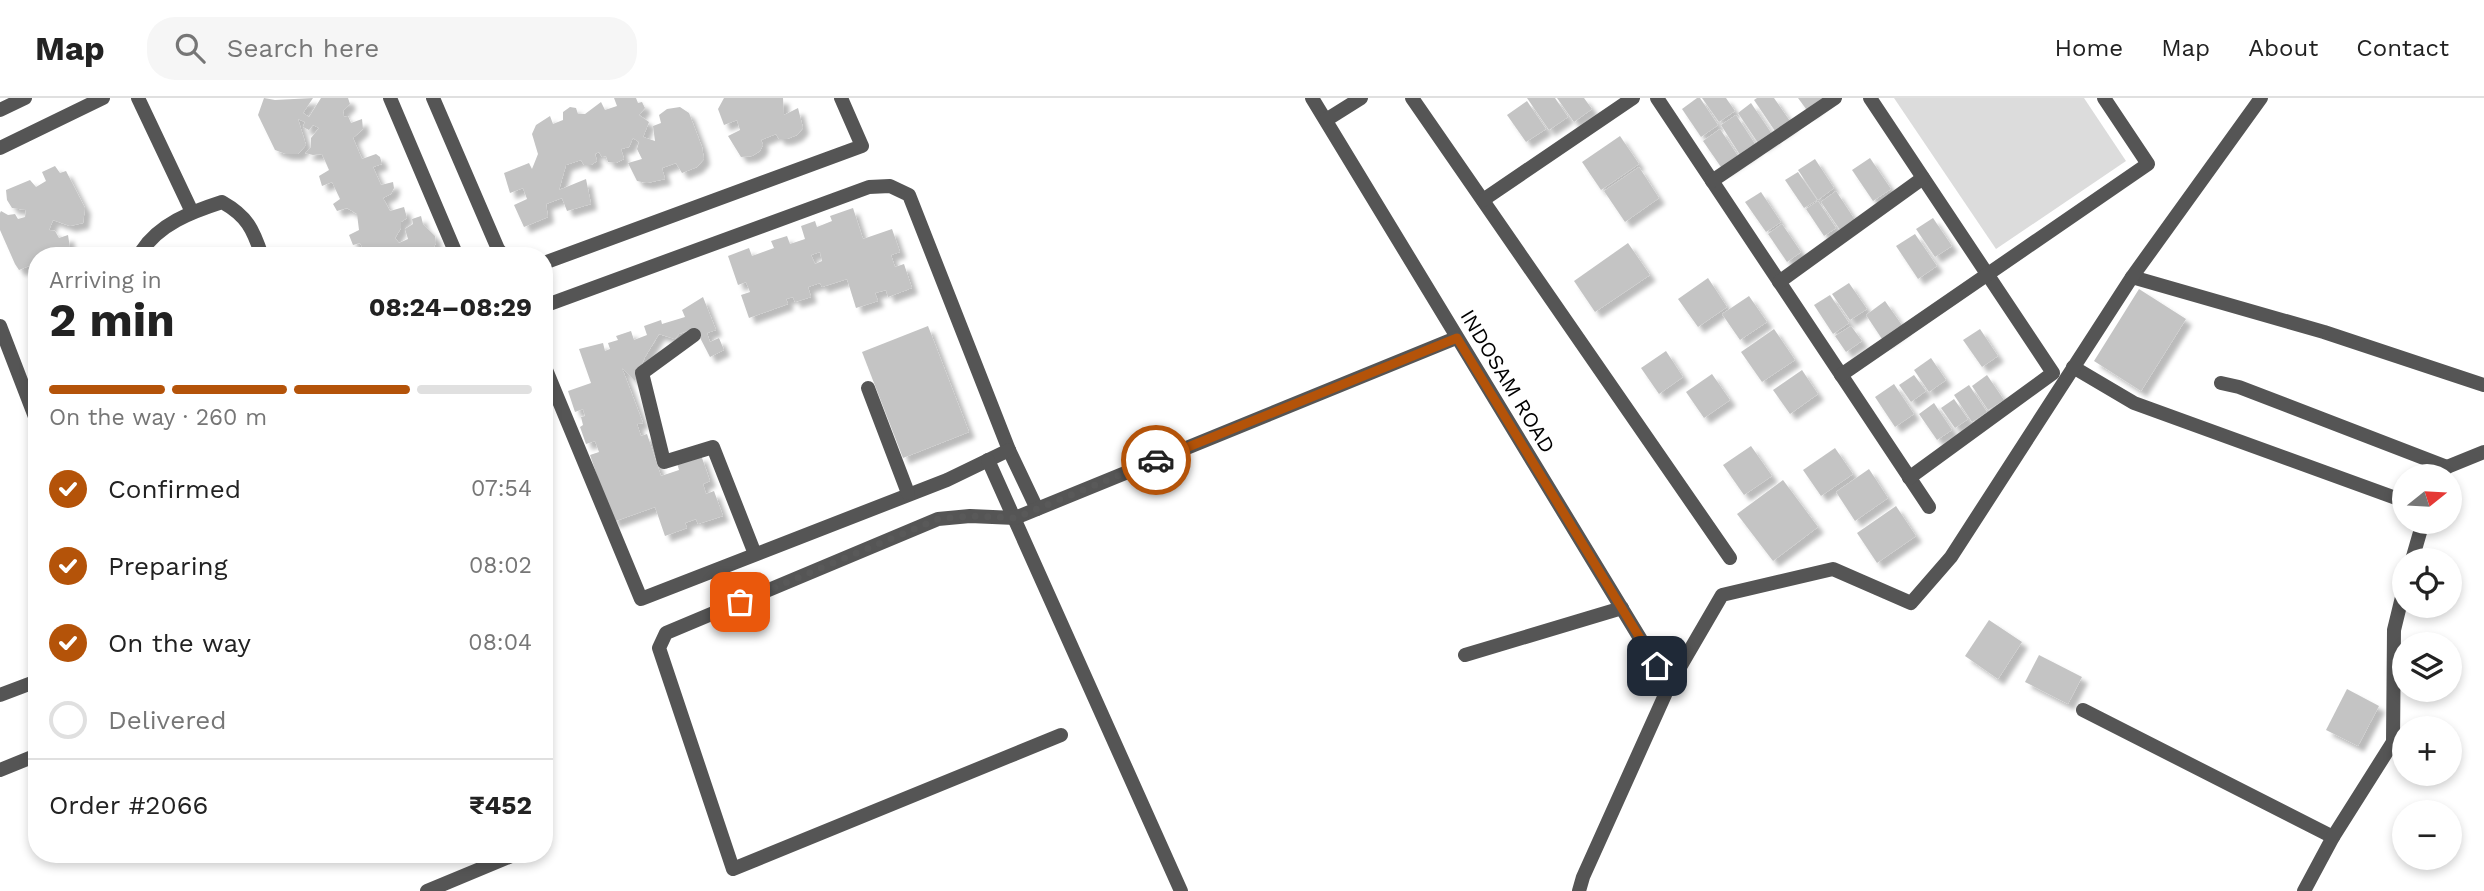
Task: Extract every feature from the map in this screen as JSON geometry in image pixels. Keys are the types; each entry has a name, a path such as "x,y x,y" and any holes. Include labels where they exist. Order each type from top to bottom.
{"street":[{"path":"0,110 25,98"},
{"path":"0,148 103,98"},
{"path":"138,98 192,212"},
{"path":"390,98 453,247"},
{"path":"433,98 497,247"},
{"path":"553,260 862,146 841,98"},
{"name":"INDOSAM ROAD","path":"1312,98 1669,686"},
{"path":"1326,120 1361,98"},
{"path":"1412,98 1730,558"},
{"path":"1483,200 1633,98"},
{"path":"1657,98 1930,507"},
{"path":"1712,181 1835,98"},
{"path":"1870,98 2053,373 1909,478"},
{"path":"1841,375 2148,164 2104,98"},
{"path":"1579,891 1669,686 1722,595 1833,569 1911,603 1951,556 2132,277 2261,98"},
{"path":"1779,282 1923,178"},
{"path":"553,303 869,187 890,186 909,195 1009,450 1037,509"},
{"path":"144,247 151,237 192,212 222,202 235,209 253,229 259,247"},
{"path":"2132,277 2324,332 2484,385"},
{"path":"0,326 28,399"},
{"path":"694,335 642,373 664,462 713,447 755,554"},
{"path":"1061,735 733,869 659,648 666,634 938,519 970,516 1015,518 1457,338"},
{"path":"2073,367 2134,403 2392,497"},
{"path":"2221,383 2239,387 2424,464"},
{"path":"553,387 641,599 947,480 1009,450"},
{"path":"868,388 908,493"},
{"path":"2459,464 2484,452"},
{"path":"988,460 1181,891"},
{"path":"1465,655 1622,608"},
{"path":"2304,891 2333,837 2393,742 2393,630 2396,618"},
{"path":"0,695 28,684"},
{"path":"2083,710 2333,837"},
{"path":"0,770 28,759"},
{"path":"427,891 494,863"}],"shaded area":[{"path":"1894,98 2084,98 2126,161 1996,249"}],"building":[{"path":"264,98 313,98 303,113 309,117 321,98 348,98 350,104 343,111 344,117 348,116 351,123 362,119 363,129 353,138 362,159 376,154 380,157 382,164 373,167 381,185 393,182 394,188 391,194 383,198 390,211 404,207 407,218 401,222 401,228 395,238 399,243 408,239 405,229 413,224 412,219 421,216 423,224 435,236 434,247 362,247 360,243 353,245 349,235 359,230 357,214 347,208 337,211 333,204 340,199 332,182 322,186 319,176 329,170 322,154 305,153 311,147 311,138 319,128 313,125 309,130 303,127 305,122 298,119 306,145 298,154 286,154 275,150 258,115"},
{"path":"614,98 636,98 638,103 642,102 645,108 639,115 649,122 643,137 655,141 653,126 661,123 659,115 667,109 680,107 689,113 704,159 697,167 682,173 676,163 662,168 665,179 647,183 637,181 628,163 642,159 637,149 639,142 633,138 629,147 621,149 624,159 616,163 608,162 606,156 602,157 599,152 595,154 597,161 591,165 584,165 581,160 566,165 559,190 586,179 591,204 567,211 562,198 546,204 548,217 524,227 514,205 527,199 523,188 510,193 504,173 529,163 532,169 538,154 532,134 536,125 550,116 553,124 563,120 563,112 570,107 576,108 578,114 585,114 601,102 605,110 617,106"},
{"path":"724,98 783,98 784,115 798,108 803,128 797,135 787,139 779,139 776,134 761,140 763,145 760,151 752,156 741,157 728,136 740,130 737,120 724,125 718,109"},
{"path":"1527,98 1555,98 1568,117 1549,130"},
{"path":"1557,98 1584,98 1592,109 1574,122"},
{"path":"1700,98 1718,125 1701,137 1682,109"},
{"path":"1702,98 1726,98 1735,111 1719,122"},
{"path":"1774,98 1792,124 1777,134 1754,100"},
{"path":"1798,98 1825,98 1809,113"},
{"path":"1527,101 1546,129 1526,142 1507,115"},
{"path":"1751,103 1774,137 1760,146 1738,113"},
{"path":"1736,115 1757,147 1742,158 1721,125"},
{"path":"1720,129 1740,159 1723,170 1703,141"},
{"path":"1620,136 1639,164 1601,190 1582,162"},
{"path":"1870,158 1891,189 1873,201 1852,170"},
{"path":"1815,159 1834,188 1818,200 1798,170"},
{"path":"55,166 60,173 66,171 85,208 83,223 70,226 53,220 49,230 55,231 59,238 68,235 70,247 28,247 28,266 19,270 0,230 0,213 15,214 18,219 25,217 26,210 12,208 7,200 6,190 30,180 36,187 46,181 42,172"},
{"path":"1639,167 1659,198 1625,222 1604,191"},
{"path":"1798,172 1817,200 1804,208 1785,180"},
{"path":"1836,191 1855,220 1840,230 1821,202"},
{"path":"1761,192 1781,222 1766,232 1745,202"},
{"path":"1818,201 1836,228 1824,236 1806,209"},
{"path":"853,208 863,239 892,229 900,252 891,255 895,267 904,264 912,288 888,297 886,290 875,293 878,301 856,308 847,279 822,287 820,283 808,287 811,297 795,302 793,297 786,299 788,304 749,318 741,295 750,292 746,282 738,285 728,256 749,248 752,256 774,248 771,241 787,236 790,244 805,239 801,226 815,221 817,227 832,221 830,216","holes":["820,252 822,261 815,264 811,255"]},
{"path":"1933,218 1952,246 1935,257 1916,229"},
{"path":"1782,224 1801,252 1787,262 1768,234"},
{"path":"1915,234 1937,266 1918,279 1896,246"},
{"path":"1628,243 1650,275 1595,312 1574,281"},
{"path":"1708,278 1727,307 1698,327 1678,299"},
{"path":"1849,283 1867,309 1850,320 1832,294"},
{"path":"2139,289 2186,319 2141,391 2094,361"},
{"path":"1830,295 1849,323 1833,334 1814,305"},
{"path":"1749,296 1767,322 1740,340 1722,314"},
{"path":"703,297 716,330 707,333 710,342 719,338 724,350 710,357 695,328 679,334 675,339 659,334 635,381 622,368 643,423 637,424 641,436 647,434 661,476 679,470 677,463 701,455 710,481 703,484 706,494 714,491 723,516 698,524 696,519 685,523 687,528 665,536 655,507 613,522 590,455 599,452 595,441 586,444 580,427 583,425 581,417 585,416 583,409 575,412 568,391 591,383 579,349 603,343 605,351 610,349 608,343 618,340 616,336 631,331 634,340 647,335 644,326 661,320 662,324 685,317 682,310"},
{"path":"1885,301 1904,328 1884,342 1866,315"},
{"path":"928,326 969,432 903,458 862,352"},
{"path":"1851,326 1862,341 1846,352 1835,336"},
{"path":"1774,329 1795,360 1762,382 1741,352"},
{"path":"1980,329 1998,356 1982,367 1963,340"},
{"path":"1666,351 1683,377 1659,394 1641,368"},
{"path":"1931,358 1946,380 1929,392 1914,370"},
{"path":"1802,370 1818,394 1790,414 1773,390"},
{"path":"1712,374 1730,400 1704,418 1686,392"},
{"path":"1914,375 1926,391 1911,402 1899,385"},
{"path":"1987,375 2004,400 1988,410 1972,386"},
{"path":"1894,384 1914,414 1895,427 1875,397"},
{"path":"1969,385 1987,412 1972,422 1954,395"},
{"path":"1954,399 1968,419 1955,428 1941,408"},
{"path":"1934,403 1952,430 1937,440 1919,414"},
{"path":"1751,446 1772,476 1744,495 1723,465"},
{"path":"1835,448 1853,474 1821,496 1803,470"},
{"path":"1869,469 1888,498 1855,521 1836,492"},
{"path":"1783,480 1818,527 1773,561 1737,514"},
{"path":"1896,506 1916,536 1877,563 1857,533"},
{"path":"1989,620 2022,642 1998,679 1965,656"},
{"path":"2039,655 2082,677 2068,704 2025,682"},
{"path":"2347,689 2379,706 2358,746 2326,730"}],"way so far":[{"path":"740,602 938,519 970,516 1015,518 1156,460"}],"route":[{"path":"1156,460 1457,338 1657,666"}]}
